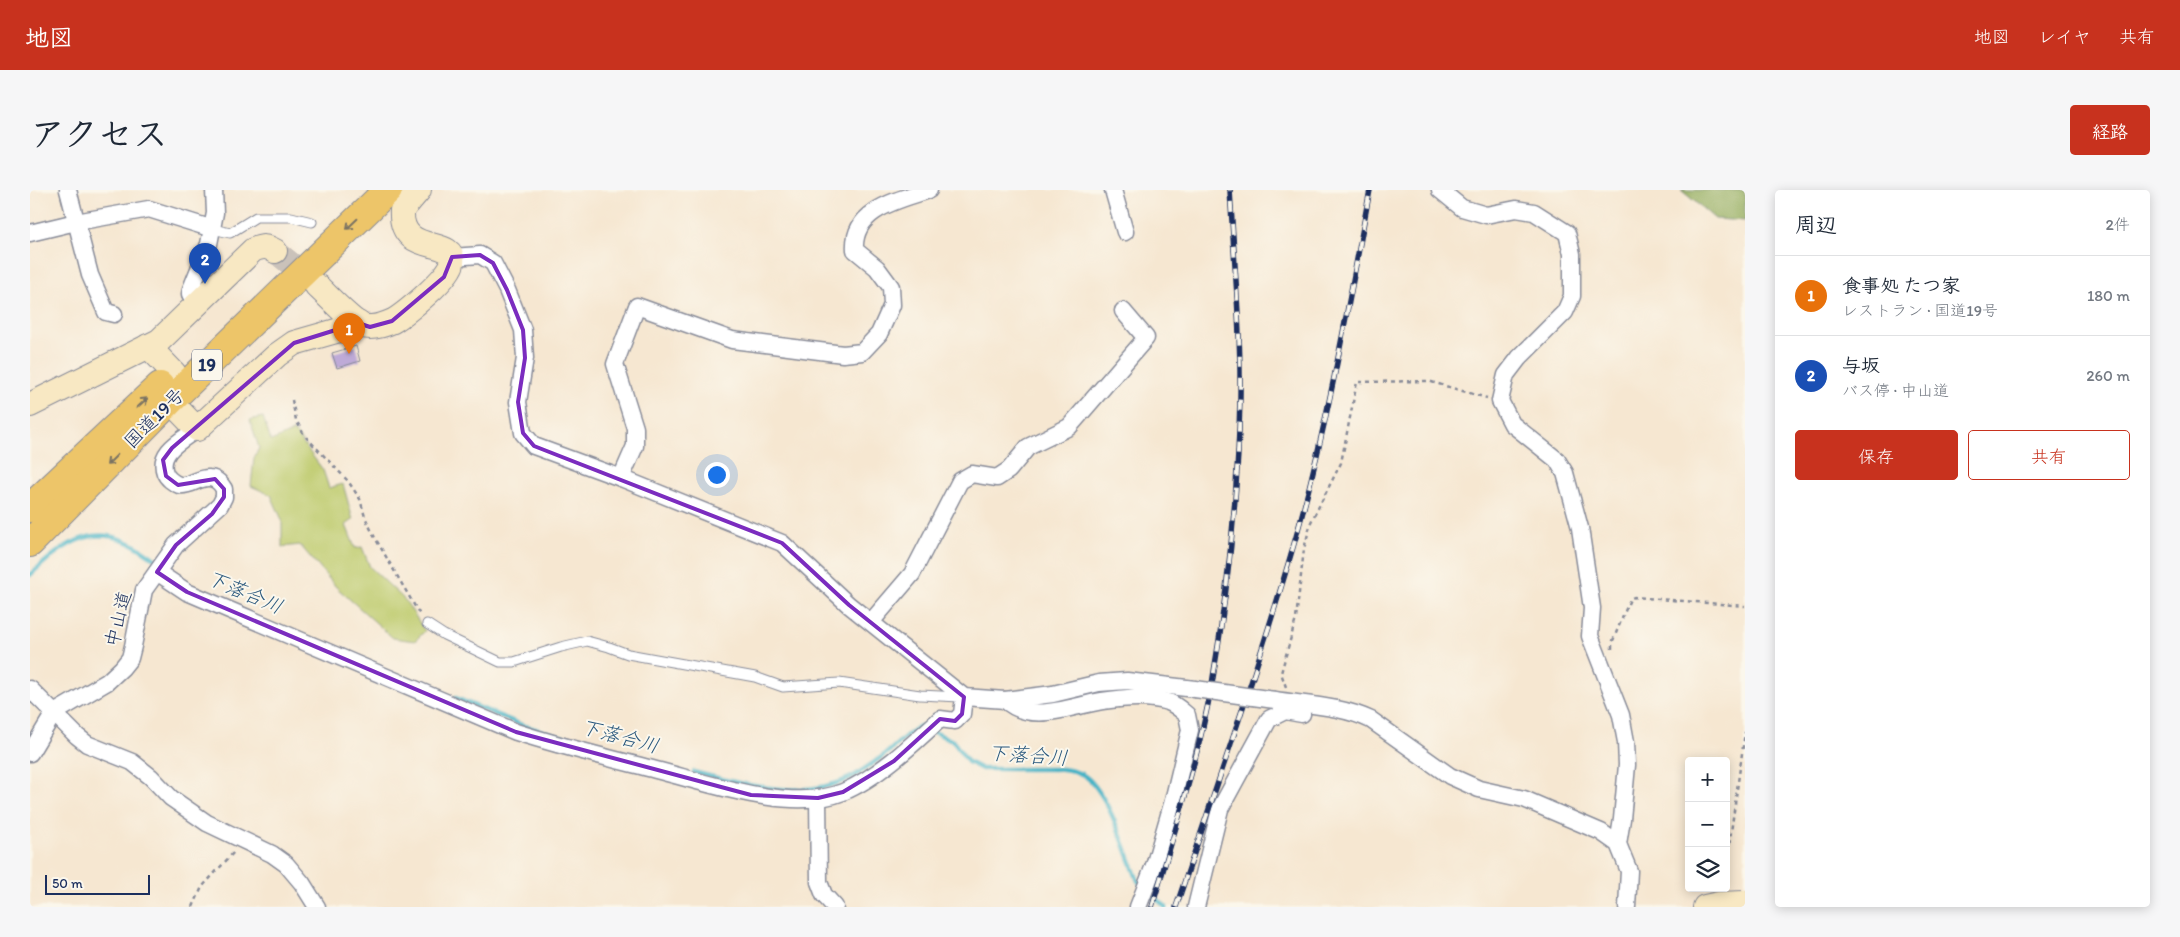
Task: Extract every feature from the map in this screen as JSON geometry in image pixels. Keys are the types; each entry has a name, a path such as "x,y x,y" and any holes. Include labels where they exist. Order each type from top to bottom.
{"highway":[{"name":"国道19号","path":"30,508 174,373 361,190"},
{"name":"国道19号","path":"30,543 170,401 388,190"}],"street":[{"path":"68,190 96,291 106,312 114,314"},
{"path":"196,304 190,294 204,260 213,229 215,213 214,190"},
{"path":"419,190 402,210 403,227 407,234 414,239 439,246 452,257 480,255 494,263 507,290 522,330 525,358 518,402 523,432 534,446 621,478 782,543 849,606 964,697 1005,700 1053,694 1099,683 1127,681 1194,689 1281,695 1359,715 1371,720 1450,776 1479,788 1524,799 1601,832 1618,844"},
{"path":"621,478 635,446 634,428 615,364 637,306 732,340 843,354 862,352 879,334 892,305 891,287 877,268 855,250 854,238 863,220 886,204 929,190"},
{"path":"1113,190 1126,232"},
{"path":"1440,190 1462,208 1486,215 1516,210 1534,212 1566,233 1572,254 1572,296 1565,312 1519,358 1506,375 1500,401 1512,424 1557,460 1565,473 1580,528 1592,608 1590,636 1621,714 1626,742 1627,765 1618,844 1629,871 1627,907"},
{"path":"30,234 76,222 149,209 213,229"},
{"path":"30,404 159,341 254,250 262,246 275,251"},
{"path":"318,286 358,323 370,327 382,325 403,313 450,270 452,257"},
{"path":"871,622 912,574 960,481 972,474 997,478 1008,470 1028,447 1069,427 1146,338 1123,311"},
{"path":"170,401 197,429 277,355 294,343 358,323"},
{"path":"148,346 174,373"},
{"name":"中山道","path":"30,753 54,713 106,682 130,658 144,590 176,545 212,514 224,497 224,489 215,479 208,478 186,485 178,485 166,476 163,460 166,453 197,429"},
{"path":"157,572 187,592 516,732 569,749 751,795 818,798 843,792 894,760 940,719 954,721 962,714 964,697"},
{"path":"30,689 77,736 88,744 132,762 151,777 170,798 207,823 272,854 286,864 302,883 317,907"},
{"path":"1005,700 1010,705 1025,711 1050,712 1102,701 1150,698 1170,702 1187,715 1190,730 1173,801 1140,904"},
{"path":"1196,907 1220,810 1269,719 1286,711 1314,717 1325,707"},
{"path":"818,798 819,882 824,895 835,907"},
{"path":"1705,907 1719,904 1745,903"}],"lane":[{"path":"213,229 230,233 256,217 291,216 312,222"},
{"path":"428,624 444,635 500,662 514,662 586,641 628,654 755,676 783,687 839,683 920,695 964,697"}],"path":[{"path":"1281,695 1282,673 1296,619 1304,549 1311,522 1340,463 1357,382 1428,381 1500,401"},
{"path":"292,400 296,420 304,435 348,481 360,500 365,517 374,536 409,592 417,610 428,624"},
{"path":"1612,650 1612,643 1630,599 1634,597 1745,606"},
{"path":"1729,847 1745,732"},
{"path":"193,907 202,887 234,852 242,840"}],"highlighted area":[{"path":"480,255 493,263 507,290 523,330 525,358 518,402 523,433 534,446 782,543 849,605 964,697 962,714 955,721 940,719 894,761 843,792 818,798 751,795 516,732 187,592 157,572 176,545 212,514 224,497 224,489 215,479 178,485 166,476 163,460 172,448 294,343 358,323 370,327 392,321 444,277 452,257"}],"green space":[{"path":"1681,190 1745,190 1745,221 1715,219"},
{"path":"263,417 271,441 294,431 323,470 329,488 343,484 353,520 346,525 355,548 362,547 370,567 405,600 425,631 415,641 393,638 336,587 300,545 282,547 282,520 271,495 251,486 254,458 259,448 250,420"}],"building":[{"path":"356,346 360,361 337,368 332,353"}],"waterway":[{"name":"下落合川","path":"30,575 62,549 91,536 107,536 123,540 140,548 159,562"},
{"name":"下落合川","path":"456,698 522,725 575,741"},
{"name":"下落合川","path":"694,772 735,782 777,789 798,790 818,788 838,783 857,774 884,755 916,728 920,726 924,728"},
{"name":"下落合川","path":"932,731 953,741 968,762 982,769 1063,769 1085,776 1093,784 1109,809 1138,881 1143,886"},
{"path":"1148,891 1166,907"}],"tunnel":[{"path":"275,251 317,285"}],"railway":[{"path":"1152,907 1200,740 1218,649 1227,578 1237,470 1240,398 1238,320 1230,190"},
{"path":"1176,907 1253,677 1296,537 1328,408 1370,190"}],"place":[{"name":"与坂","path":"205,284"},
{"name":"食事処 たつ家","path":"349,354"}]}
